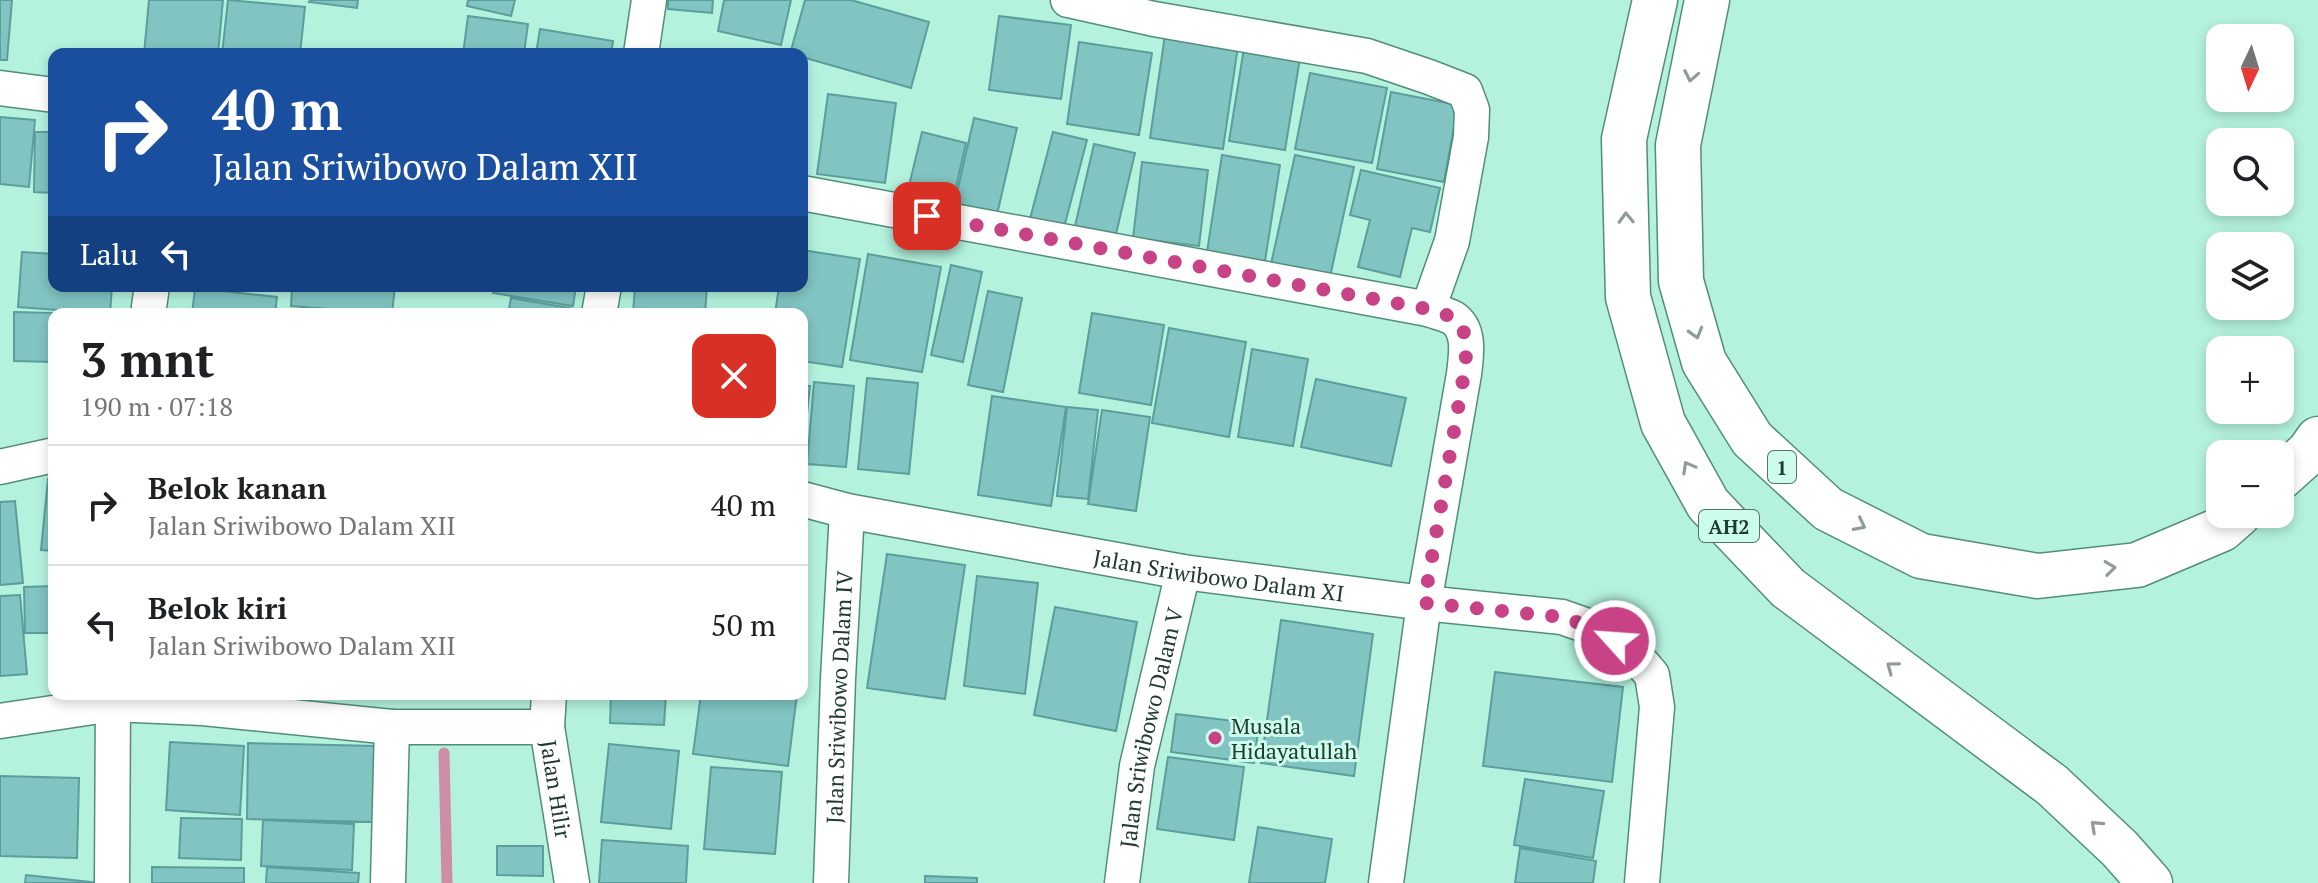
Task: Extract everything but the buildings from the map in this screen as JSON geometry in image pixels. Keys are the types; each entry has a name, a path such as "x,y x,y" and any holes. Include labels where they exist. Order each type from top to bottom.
{"highway":[{"name":"AH2","path":"1655,0 1624,139 1628,297 1663,423 1700,490 1708,504 1788,588 2052,785 2120,849 2150,883"},
{"name":"1","path":"1707,0 1678,145 1681,281 1704,362 1752,439 1828,509 1921,556 2038,576 2137,565 2223,528"},
{"path":"2294,465 2318,439"}],"street":[{"path":"642,48 649,0"},
{"path":"1068,0 1154,19 1367,56 1465,91 1472,110 1471,137 1452,241 1428,309"},
{"path":"0,88 48,94"},
{"path":"808,194 1428,309 1454,318 1463,329 1466,349 1464,374 1424,603 1386,883"},
{"path":"0,467 48,456"},
{"name":"Jalan Sriwibowo Dalam XI","path":"808,501 847,511 1183,572 1562,617 1599,630 1632,652 1652,675 1657,707 1642,883"},
{"name":"Jalan Sriwibowo Dalam IV","path":"831,883 847,511"},
{"name":"Jalan Sriwibowo Dalam V","path":"1122,883 1137,766 1183,572"},
{"path":"0,721 108,700"},
{"path":"112,883 113,700"},
{"path":"123,700 203,708 360,709 392,727 548,710"},
{"name":"Jalan Hilir","path":"548,710 572,883"},
{"path":"388,883 392,727"}],"waterway":[{"path":"444,753 447,883"}],"place":[{"name":"Musala Hidayatullah","path":"1215,738"}],"route":[{"path":"927,216 1428,309 1454,318 1463,329 1466,349 1464,374 1424,603 1562,617 1599,630 1615,641"}]}
